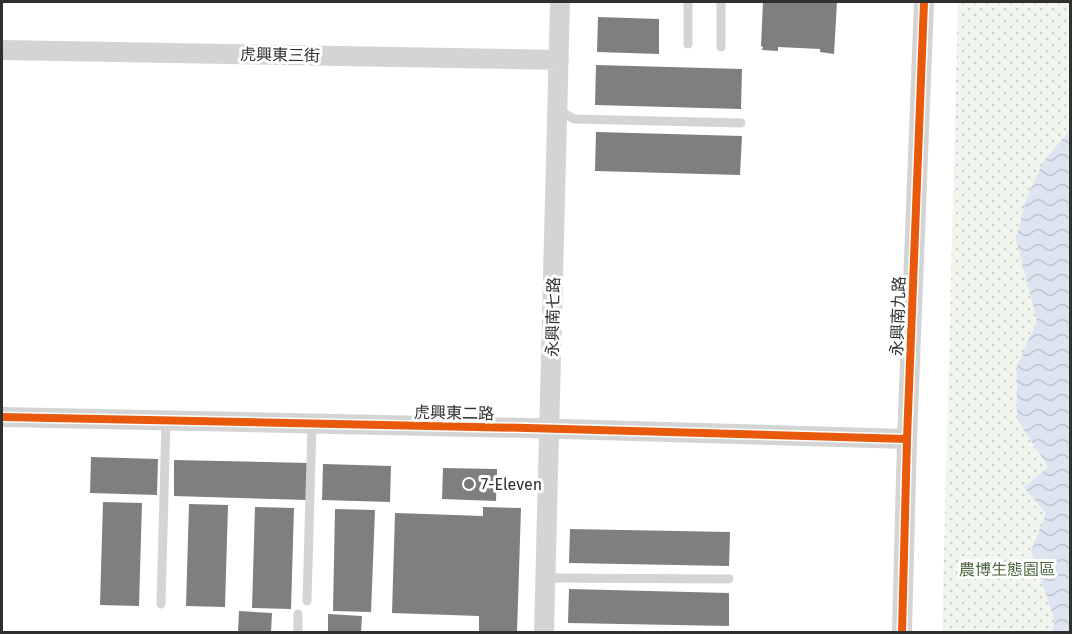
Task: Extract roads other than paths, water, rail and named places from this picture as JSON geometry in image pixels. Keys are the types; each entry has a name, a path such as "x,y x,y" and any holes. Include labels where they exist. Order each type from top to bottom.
{"street":[{"name":"永興南七路","path":"544,633 560,2"},
{"name":"永興南九路","path":"902,633 924,2"},
{"name":"虎興東三街","path":"2,50 559,60"},
{"name":"虎興東二路","path":"2,417 907,439"}],"lane":[{"path":"688,2 688,44"},
{"path":"721,2 722,47"},
{"path":"558,110 574,119 741,123"},
{"path":"161,603 166,421"},
{"path":"307,601 312,424"},
{"path":"546,578 729,579"},
{"path":"298,614 298,633"}],"water":[{"path":"1070,130 1070,632 1052,632 1055,621 1031,551 1046,514 1024,487 1048,467 1017,419 1017,366 1037,321 1016,239 1026,199 1044,161"}],"place":[{"name":"7-Eleven","path":"469,484"}],"park label":[{"name":"農博生態園區","path":"1007,569"}]}
